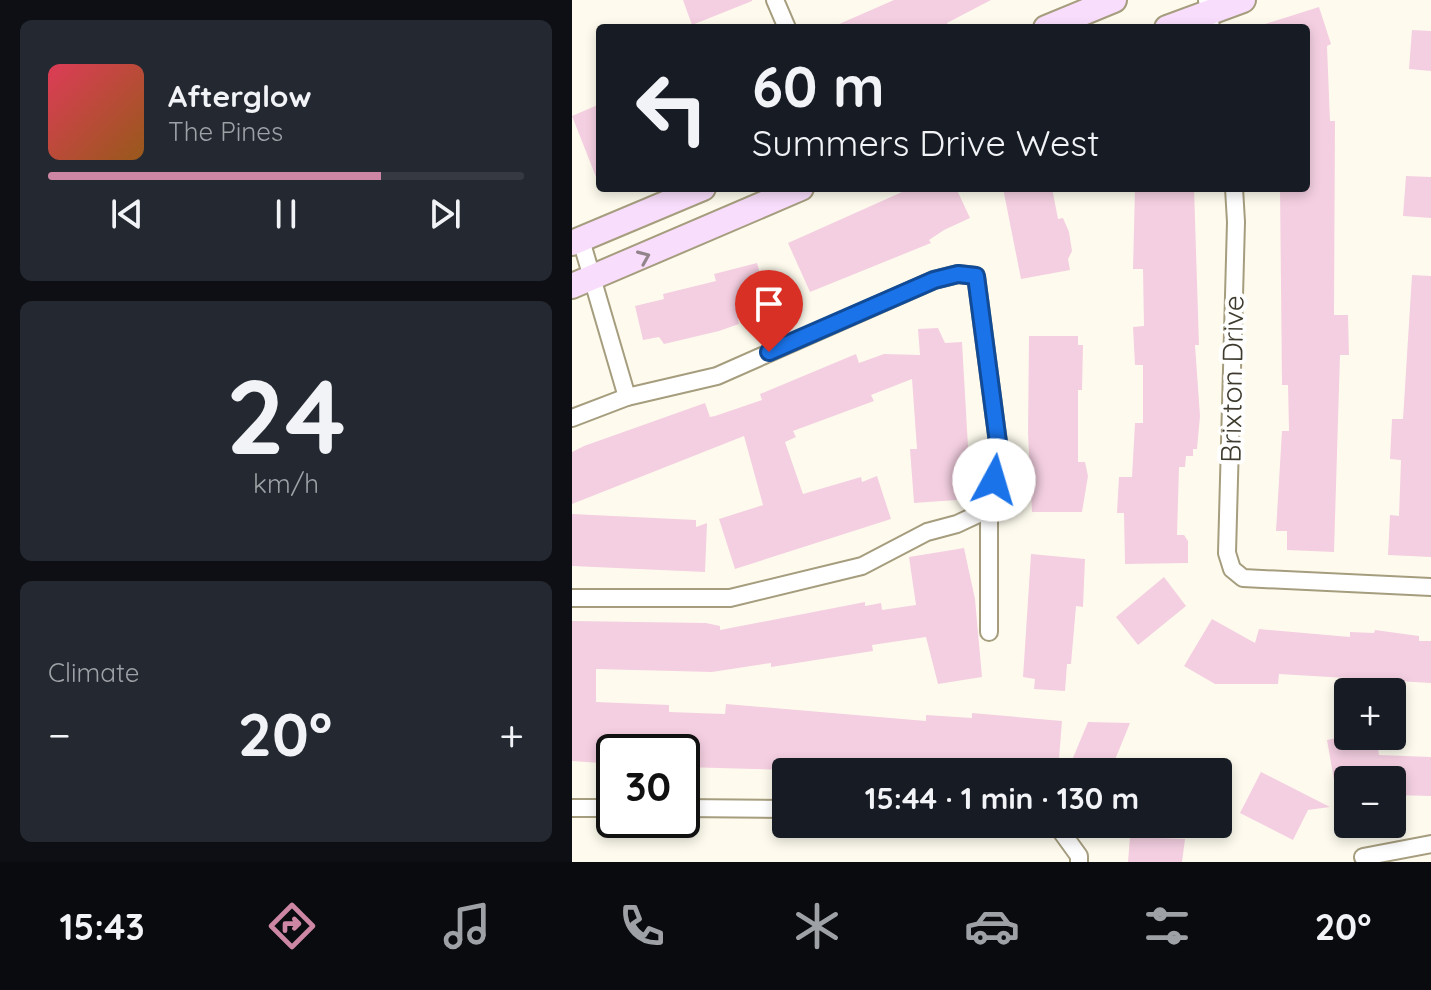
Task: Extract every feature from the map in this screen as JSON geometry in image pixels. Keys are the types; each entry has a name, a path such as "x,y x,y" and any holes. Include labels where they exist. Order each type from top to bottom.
{"street":[{"path":"775,0 785,24"},
{"path":"1056,24 1114,0"},
{"path":"1178,24 1243,0"},
{"path":"627,397 582,283 577,242 694,192"},
{"path":"582,283 792,192"},
{"name":"Brixton Drive","path":"1234,192 1236,237 1227,553 1232,569 1243,578 1431,587"},
{"path":"572,418 627,397 717,376 934,280 958,274 976,276 999,450 989,509 989,632"},
{"path":"572,598 730,598 862,566 927,532 957,524 989,509"},
{"path":"572,808 596,808"},
{"path":"700,808 772,809"},
{"path":"1066,838 1079,856 1079,862"},
{"path":"1363,857 1431,844"}],"building":[{"path":"683,0 752,0 694,24 692,24"},
{"path":"894,0 991,0 948,24 839,24"},
{"path":"1319,7 1331,44 1327,46 1330,121 1335,121 1334,315 1348,315 1349,355 1340,355 1334,552 1287,550 1287,531 1276,531 1282,431 1289,431 1288,385 1282,385 1280,192 1310,192 1310,24 1265,24"},
{"path":"1412,30 1431,31 1431,71 1409,69"},
{"path":"596,106 596,177 572,116"},
{"path":"1406,176 1431,177 1431,218 1403,216"},
{"path":"902,192 958,192 970,218 944,230 929,240 931,243 810,292 788,243"},
{"path":"1004,192 1053,192 1058,219 1063,218 1069,232 1072,251 1068,259 1070,270 1021,279"},
{"path":"1135,192 1194,192 1199,345 1195,345 1200,416 1197,449 1193,449 1193,456 1186,456 1185,467 1179,467 1177,535 1184,535 1188,541 1188,563 1125,564 1124,513 1117,513 1119,477 1132,477 1135,423 1143,423 1143,365 1135,365 1133,327 1144,326 1143,269 1133,269"},
{"path":"757,263 770,311 738,319 739,324 719,331 664,344 659,337 643,340 635,306 664,299 663,294 716,281 714,274"},
{"path":"1412,275 1431,276 1431,557 1388,555 1390,515 1399,516 1401,460 1390,459 1392,419 1403,419"},
{"path":"938,328 945,343 962,342 971,499 914,503 910,449 917,449 912,379 871,395 874,401 793,431 796,437 785,442 803,494 861,477 862,482 877,476 891,519 735,569 719,519 763,505 744,436 572,504 572,452 584,446 705,403 710,417 715,416 762,400 760,394 856,354 859,363 884,354 920,355 918,329"},
{"path":"1029,336 1078,336 1078,345 1083,345 1082,390 1078,390 1078,462 1085,462 1088,476 1082,512 1032,512 1028,433"},
{"path":"572,514 696,520 696,527 707,523 705,572 572,566"},
{"path":"964,548 975,599 982,677 938,684 926,637 872,645 873,651 771,667 771,663 712,672 596,669 596,702 669,705 669,712 725,714 726,704 926,721 926,715 972,718 972,713 1062,721 1059,758 772,758 772,770 700,768 700,734 596,734 596,763 572,761 572,621 706,623 720,626 720,630 865,602 865,606 881,603 882,610 916,605 909,557"},
{"path":"1031,554 1085,559 1083,607 1076,606 1071,664 1067,664 1065,691 1034,689 1035,679 1023,677"},
{"path":"1164,577 1186,606 1138,645 1116,617"},
{"path":"1212,619 1255,643 1259,629 1350,637 1350,632 1374,633 1375,630 1419,636 1419,641 1431,641 1431,683 1406,682 1406,678 1279,674 1278,684 1215,684 1184,666"},
{"path":"1088,722 1130,723 1116,758 1073,758"},
{"path":"1334,739 1334,750 1378,750 1379,755 1431,757 1431,796 1406,795 1406,766 1334,766 1334,780 1327,740"},
{"path":"1261,772 1330,807 1308,810 1293,840 1240,813"},
{"path":"1130,838 1185,839 1182,862 1128,862"}],"route":[{"path":"769,352 934,280 958,274 976,276 999,450 994,480"}]}
